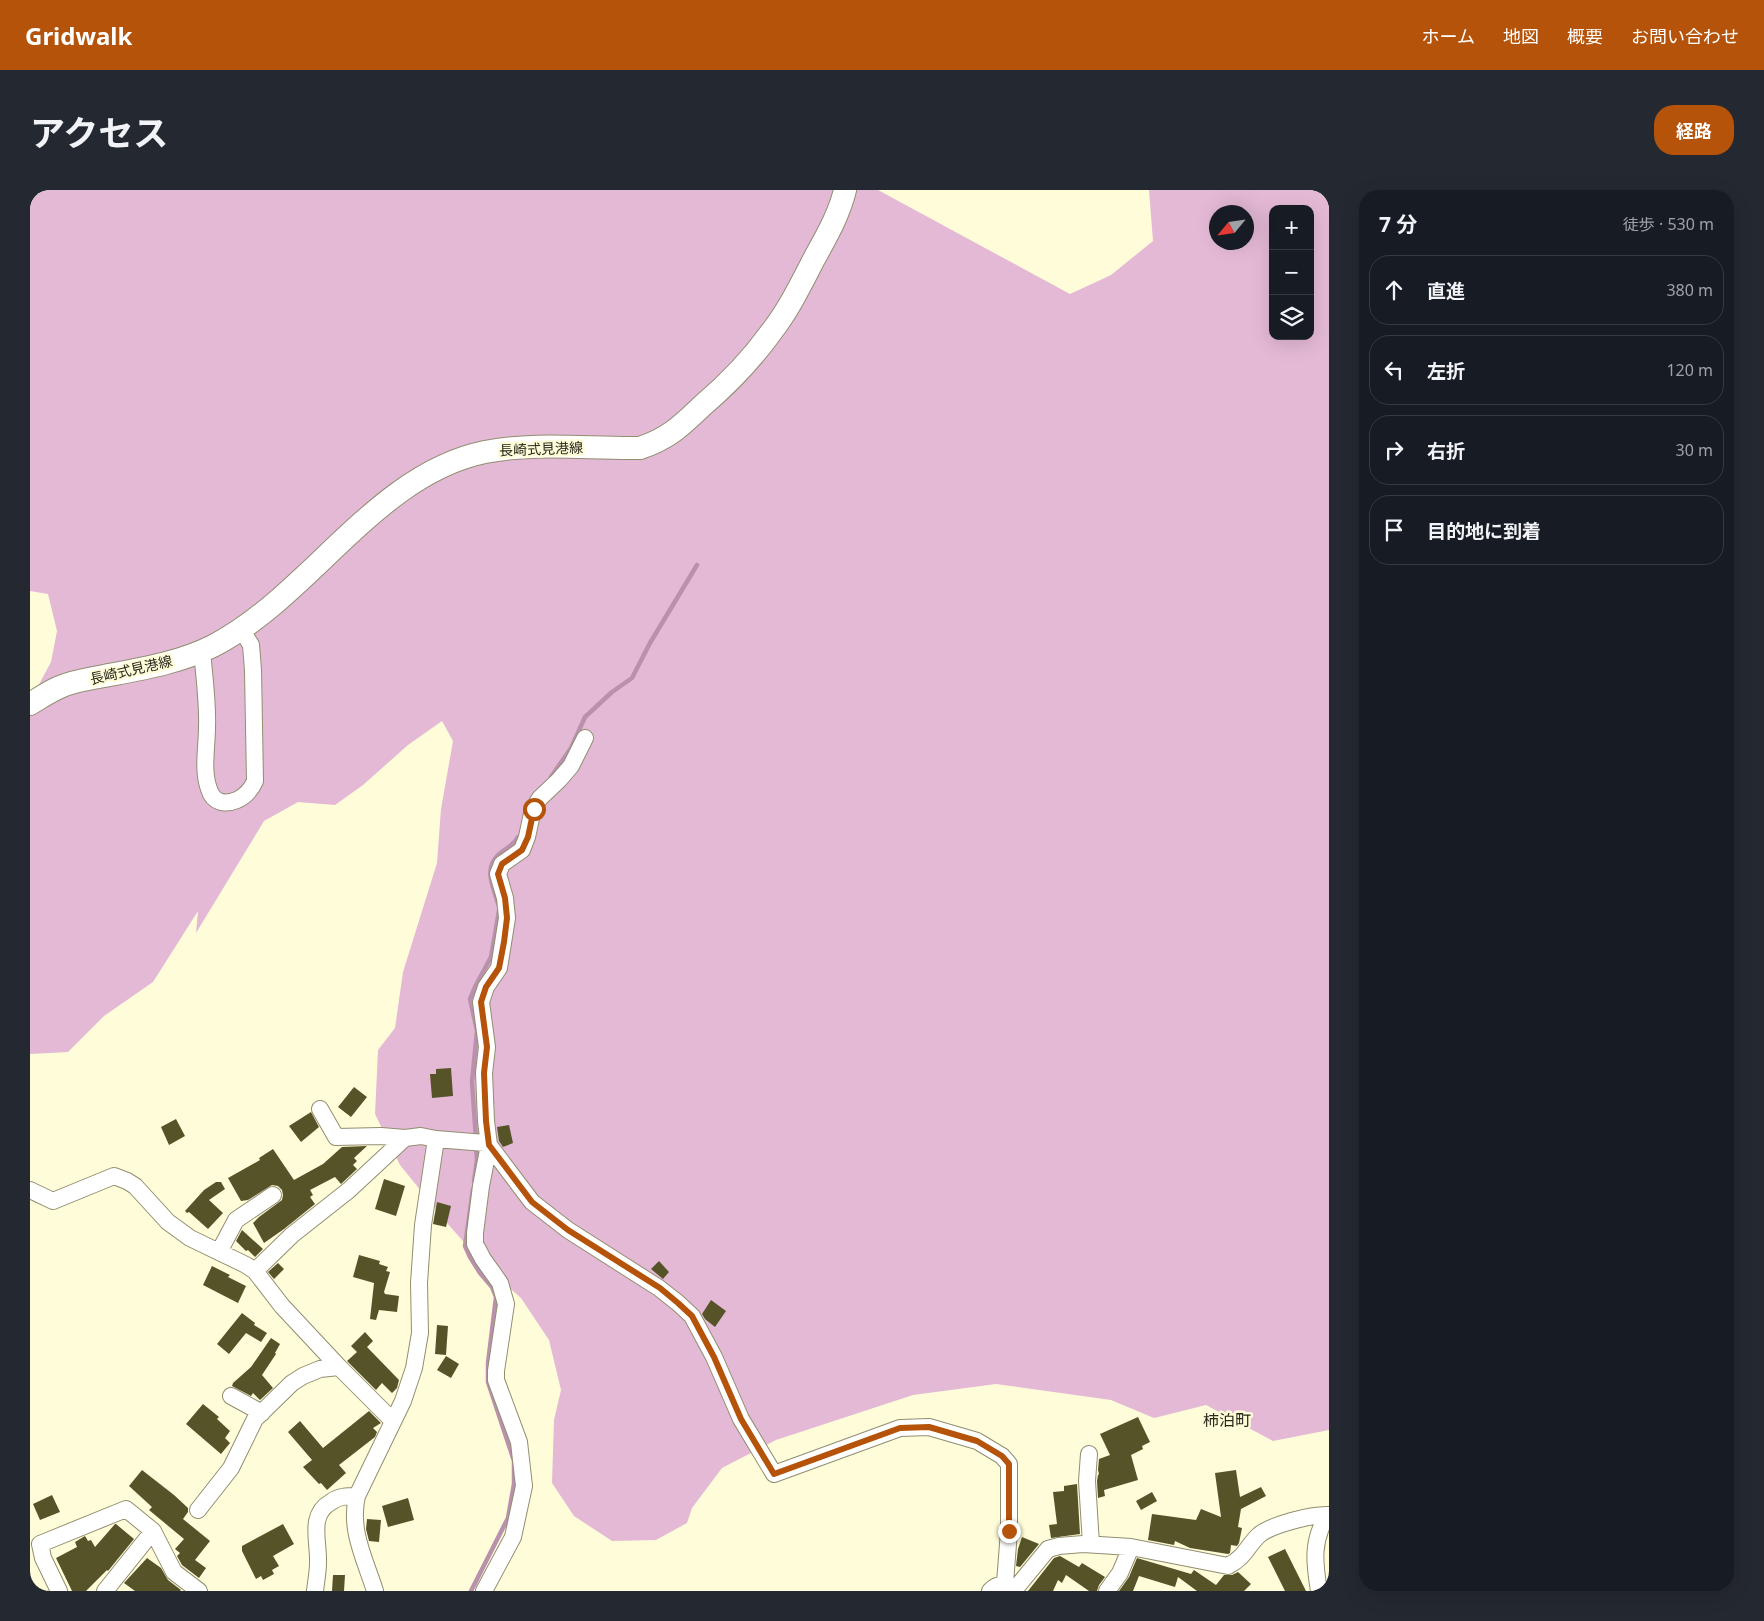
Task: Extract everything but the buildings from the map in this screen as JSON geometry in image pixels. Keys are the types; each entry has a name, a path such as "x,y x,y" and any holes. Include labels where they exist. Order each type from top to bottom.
{"main road":[{"name":"長崎式見港線","path":"30,704 60,687 164,664 212,646 262,615 397,493 455,461 484,452 514,448 640,448 654,444 669,436 721,389 773,331 798,291 829,232 842,203 845,190"}],"street":[{"path":"202,650 208,726 206,773 209,790 212,795 222,803 228,803 245,796 255,781 251,645 241,629"},
{"path":"484,1591 513,1537 524,1486 519,1442 496,1380 506,1304 500,1283 475,1244 481,1186 482,1143 486,1121 484,1073 487,1047 481,1002 486,987 499,968 504,942 507,918 505,898 498,874 502,864 522,850 528,837 534,809 540,798 571,766 585,738"},
{"path":"320,1109 336,1137 381,1136 404,1138 420,1136 482,1143 532,1202 568,1230 660,1288 692,1316 714,1357 741,1419 774,1474 900,1428 929,1427 977,1441 1002,1456 1009,1464 1009,1531 997,1587 1016,1588 1048,1549 1059,1546 1091,1544 1132,1547 1228,1566 1239,1560 1259,1534 1290,1521 1328,1515"},
{"path":"255,1271 292,1235 349,1190 404,1138"},
{"path":"375,1591 365,1564 353,1518 357,1496 403,1401 414,1368 420,1333 419,1283 423,1225 436,1139"},
{"path":"30,1190 53,1200 114,1176 135,1186 168,1222 190,1238 255,1271 282,1306 339,1367 394,1421"},
{"path":"219,1252 236,1220 273,1195"},
{"path":"198,1510 231,1468 255,1419 292,1383 303,1376 320,1369 339,1367"},
{"path":"231,1396 262,1412"},
{"path":"1088,1454 1091,1544"},
{"path":"315,1591 318,1564 316,1522 319,1512 326,1505 340,1497 357,1496"},
{"path":"59,1591 43,1558 40,1544 126,1509 153,1531 174,1572 199,1591"},
{"path":"1319,1591 1314,1554 1319,1531 1328,1515"},
{"path":"105,1591 153,1531"},
{"path":"1107,1591 1120,1573 1132,1547"}],"shaded area":[{"path":"30,190 878,190 1070,294 1111,275 1153,241 1149,190 1329,190 1329,1430 1273,1441 1206,1405 1154,1418 1111,1400 996,1384 913,1395 776,1440 722,1468 692,1508 687,1523 656,1540 612,1541 574,1516 552,1483 554,1420 561,1390 549,1340 521,1298 485,1266 400,1165 375,1114 378,1050 395,1028 403,972 437,863 441,809 453,741 442,721 408,745 363,785 335,805 298,802 264,821 196,933 198,911 153,982 104,1016 68,1052 30,1054 30,701 51,662 57,631 48,594 30,591"}],"waterway":[{"path":"551,777 571,748 585,717 612,692 632,678 650,643 697,565"},
{"path":"498,904 492,885 491,867 498,855 518,837"},
{"path":"476,1139 472,1082 477,1031 470,999 491,957 499,911"},
{"path":"474,1181 477,1160 476,1147"},
{"path":"471,1591 508,1518 514,1484 514,1461 488,1382 488,1363 496,1297 492,1287 480,1273 465,1246 473,1189"}],"district":[{"name":"柿泊町","path":"1227,1420"}],"route":[{"path":"534,809 528,837 522,850 502,864 498,874 505,898 507,918 504,942 499,968 486,987 481,1002 486,1029 487,1047 484,1073 489,1145 532,1202 568,1230 660,1288 692,1316 714,1357 741,1419 774,1474 900,1428 929,1427 977,1441 1002,1456 1009,1464 1009,1531"}]}
